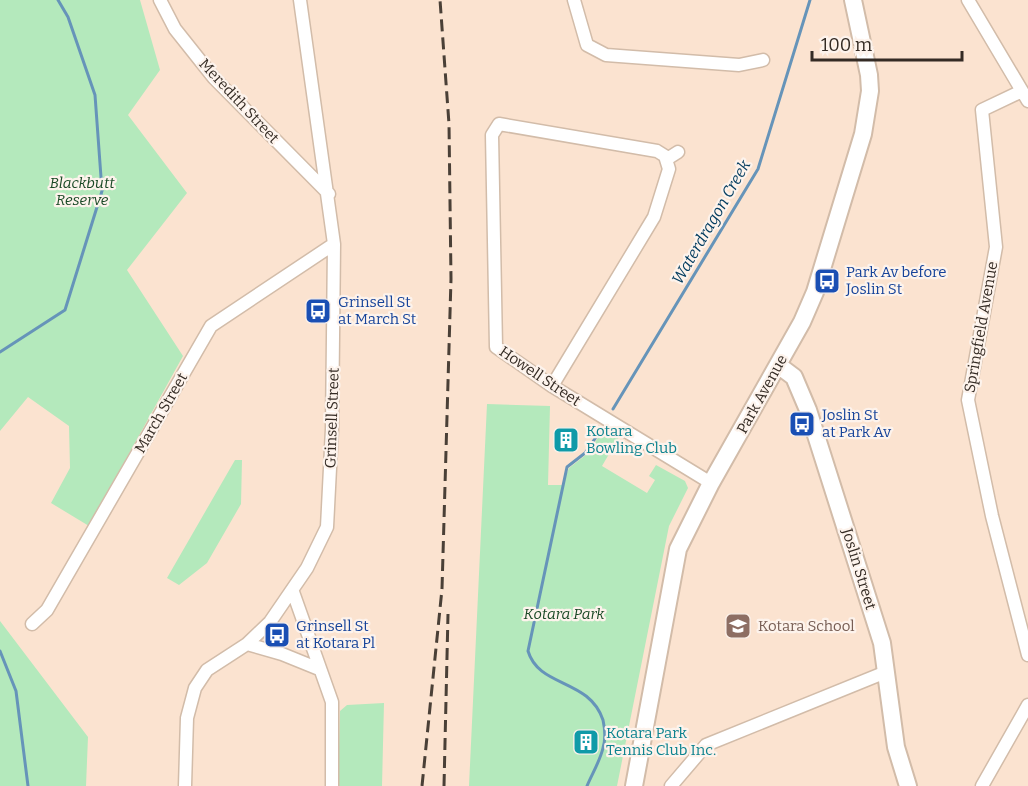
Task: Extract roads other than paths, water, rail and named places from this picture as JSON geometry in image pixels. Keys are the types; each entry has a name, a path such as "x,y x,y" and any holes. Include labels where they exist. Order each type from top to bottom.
{"main road":[{"name":"Park Avenue","path":"634,786 677,555 711,483 802,322 815,292 863,134 870,92 869,75 853,0"},
{"name":"Joslin Street","path":"778,365 794,377 808,410 882,643 896,747 908,786"}],"street":[{"name":"Meredith Street","path":"160,0 175,29 214,78 328,194"},
{"name":"Grinsell Street","path":"184,786 187,718 195,688 207,670 247,644 270,622 293,591 327,527 332,429 334,244 300,0"},
{"path":"574,0 587,45 606,55 739,65 763,60"},
{"path":"968,0 1025,96"},
{"name":"Springfield Avenue","path":"1025,96 982,111 996,247 968,400 992,516 1028,655"},
{"name":"Howell Street","path":"552,386 654,217 673,156 657,151 504,123 495,127 492,135 496,347 552,386 711,483"},
{"name":"March Street","path":"32,624 47,610 211,326 334,244"},
{"path":"293,591 332,702 332,786"},
{"path":"247,644 319,669"},
{"path":"671,786 706,745 886,672"},
{"path":"982,786 1028,705"}],"waterway":[{"path":"0,352 65,310 102,191 95,95 68,17 58,0"},
{"name":"Waterdragon Creek","path":"613,409 758,169 810,0"},
{"name":"Waterdragon Creek","path":"587,786 604,744 603,720 596,706 587,697 542,671 534,663 528,651 567,467 585,453 601,430"},
{"path":"0,651 16,691 28,786"}],"railway":[{"path":"422,786 442,589 451,279 449,124 440,0"},
{"path":"444,786 448,614"}],"place":[{"name":"Park Av before Joslin St","path":"827,281"},
{"name":"Grinsell St at March St","path":"318,311"},
{"name":"Joslin St at Park Av","path":"802,424"},
{"name":"Kotara Bowling Club","path":"566,440"},
{"name":"Kotara School","path":"738,626"},
{"name":"Grinsell St at Kotara Pl","path":"277,635"},
{"name":"Kotara Park Tennis Club Inc.","path":"586,742"}],"park label":[{"name":"Blackbutt Reserve","path":"82,192"},
{"name":"Kotara Park","path":"564,614"}]}
